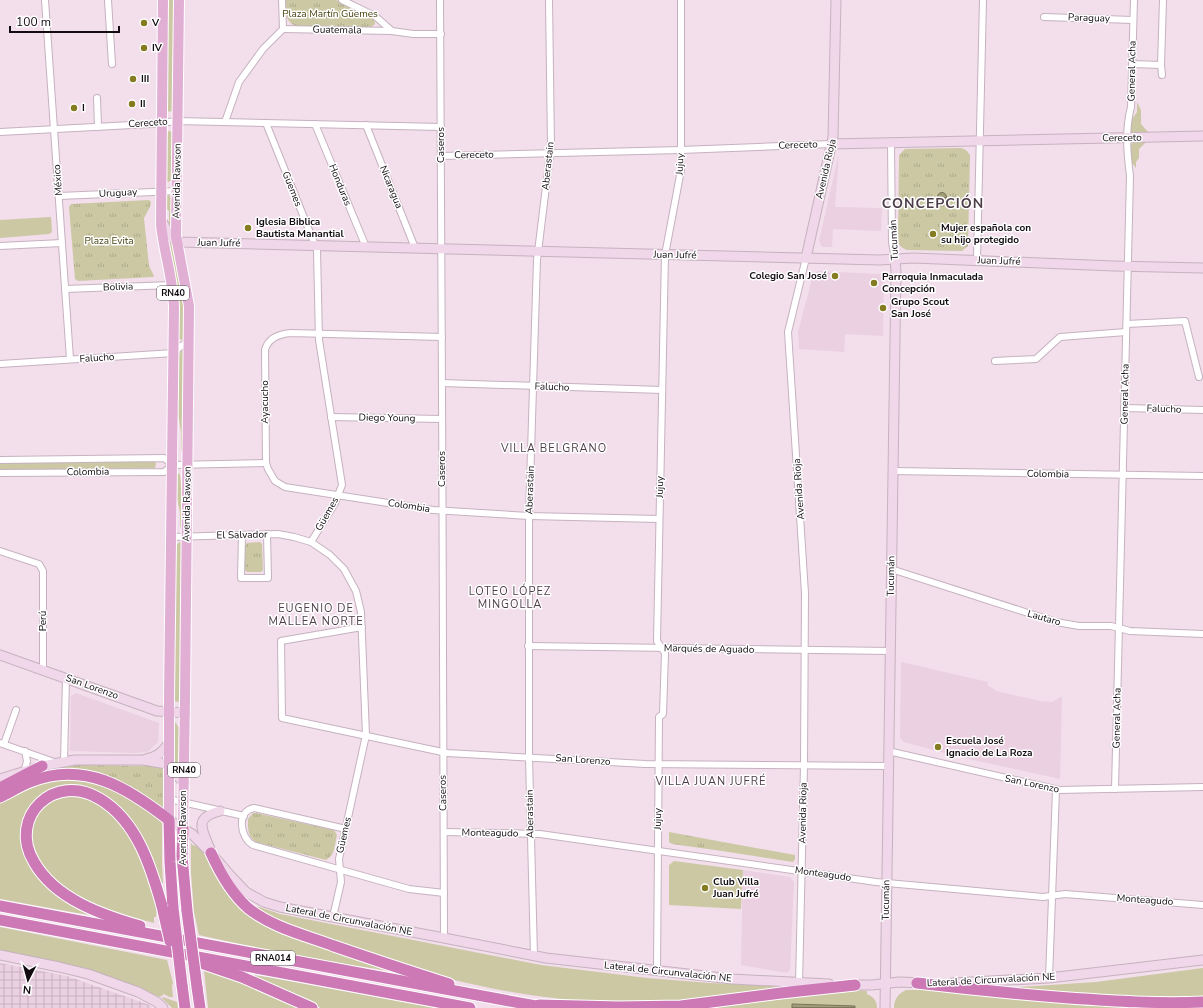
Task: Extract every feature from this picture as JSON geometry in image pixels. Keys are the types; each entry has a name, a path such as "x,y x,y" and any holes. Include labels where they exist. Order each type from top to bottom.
{"highway":[{"path":"0,788 23,774 42,766"},
{"path":"0,797 39,778 65,774 86,775 127,790 169,820"},
{"path":"168,907 138,840 122,819 106,803 89,794 76,790 65,790 48,796 34,809 26,829 28,849 34,862 43,874 64,893 113,918 226,949"},
{"name":"Avenida Rawson","path":"169,820 170,862 168,907 185,1008"},
{"name":"Avenida Rawson","path":"183,828 182,856 187,911 200,1008"},
{"path":"211,853 224,878 238,898 248,907 272,923 370,958 496,999"},
{"name":"RNA014","path":"0,906 547,1008"},
{"name":"RNA014","path":"0,920 470,1008"},
{"path":"150,948 224,971 312,1008"},
{"path":"917,983 987,991 1102,1000 1154,1003 1203,1002"},
{"path":"524,1004 619,1007 681,1006 855,985"}],"main road":[{"name":"Avenida Rawson","path":"163,0 161,217 163,245 172,285 174,307 169,820"},
{"name":"Avenida Rawson","path":"179,0 176,236 187,294 189,341 183,828"}],"street":[{"name":"México","path":"45,0 70,360"},
{"path":"108,0 112,64"},
{"path":"225,122 239,82 263,49 283,29 282,0"},
{"name":"Guatemala","path":"342,0 375,16 392,31"},
{"name":"Caseros","path":"440,0 444,938"},
{"name":"Aberastain","path":"534,956 529,757 529,516 538,251 550,153 549,0"},
{"name":"Jujuy","path":"657,971 659,717 663,714 664,653 657,641 665,255 681,170 681,0"},
{"name":"Avenida Rioja","path":"799,983 806,593 788,332 832,144 836,0"},
{"path":"977,260 983,0"},
{"name":"General Acha","path":"1115,789 1130,176 1127,123 1131,107 1134,0"},
{"path":"1162,75 1163,0"},
{"name":"Paraguay","path":"1044,17 1133,20"},
{"name":"Guatemala","path":"283,29 392,31 413,34 441,34"},
{"path":"1132,64 1161,65"},
{"path":"97,98 98,127"},
{"name":"Cereceto","path":"0,132 177,121 441,126"},
{"name":"Güemes","path":"266,123 317,250 318,334 342,484 335,503 311,542 333,557 348,575 359,600 362,627 366,736 339,859 341,882 333,917"},
{"name":"Honduras","path":"315,124 366,247"},
{"name":"Nicaragua","path":"366,125 415,248"},
{"name":"Cereceto","path":"441,156 980,140 1203,136"},
{"name":"Tucumán","path":"886,1008 888,751 896,272 892,242 891,143"},
{"name":"Uruguay","path":"59,196 177,191"},
{"path":"161,217 166,230 177,242"},
{"name":"Juan Jufré","path":"177,242 880,260 913,258 1203,268"},
{"path":"0,246 62,243"},
{"name":"Bolivia","path":"65,289 172,285"},
{"path":"1127,324 1185,321 1199,377"},
{"path":"995,361 1036,359 1060,337 1126,332"},
{"name":"Ayacucho","path":"266,463 265,350 269,342 275,337 283,334 318,334"},
{"path":"318,334 442,337"},
{"path":"174,353 189,341"},
{"name":"Falucho","path":"0,364 174,353"},
{"name":"Falucho","path":"442,383 662,390"},
{"name":"Falucho","path":"1124,408 1203,410"},
{"name":"Diego Young","path":"331,417 442,419"},
{"name":"Colombia","path":"0,460 164,458 173,464"},
{"name":"Colombia","path":"0,473 163,472 173,464 266,463 275,481 282,486 297,490 442,511 529,516 659,519"},
{"name":"Colombia","path":"893,471 1203,476"},
{"path":"242,535 241,578 268,578 267,534"},
{"name":"El Salvador","path":"172,537 267,534 288,536 311,542"},
{"name":"Perú","path":"0,551 39,564 43,571 43,670"},
{"name":"Lautaro","path":"891,569 1056,622 1079,626 1111,626 1130,632 1203,634"},
{"name":"San Lorenzo","path":"362,627 281,641 282,718 443,752 659,764 888,766"},
{"name":"Marqués de Aguado","path":"528,646 890,651"},
{"name":"San Lorenzo","path":"0,655 157,711 185,713"},
{"path":"61,762 66,678"},
{"path":"16,710 2,743 61,762"},
{"path":"143,760 158,755 166,748 169,742"},
{"path":"0,779 23,774 27,761 24,751"},
{"name":"San Lorenzo","path":"888,751 1056,790 1203,787"},
{"path":"42,766 61,762 86,760 143,760 165,763 170,766 184,783"},
{"path":"1049,978 1056,790"},
{"path":"170,799 244,816"},
{"path":"346,829 254,808 248,810 242,823 242,832 247,840 253,845 409,888 444,893"},
{"path":"211,853 203,830 202,822 207,815 220,810"},
{"name":"Lateral de Circunvalación NE","path":"169,820 192,834 211,853 239,886 256,898 280,907 534,956 744,981 855,985 899,982 986,982 1049,978 1203,960"},
{"name":"Monteagudo","path":"444,832 530,834 887,883 1043,898 1065,894 1203,905"},
{"path":"0,955 88,974 138,992 157,1002 163,1008"}],"shaded area":[{"path":"839,155 835,207 882,208 881,231 833,229 832,247 822,247 819,241"},
{"path":"942,192 947,197 942,202 937,197"},
{"path":"818,271 880,274 884,278 883,336 845,334 844,352 799,349 798,332 813,275"},
{"path":"901,662 988,682 987,685 997,691 1040,701 1052,702 1062,696 1060,779 955,756 904,742 900,738"},
{"path":"76,693 159,723 158,742 148,752 70,751 71,696"},
{"path":"743,870 790,877 794,882 790,970 787,973 741,965"},
{"path":"0,963 67,976 150,1005 152,1008 0,1008"},
{"path":"792,1004 855,1006 855,1008 792,1008"}],"green space":[{"path":"167,0 174,0 173,110 170,112 166,110"},
{"name":"Plaza Martín Güemes","path":"286,0 336,0 374,19 375,24 370,28 296,26 289,21 286,15"},
{"path":"1137,102 1141,110 1141,124 1148,132 1130,132 1130,122 1137,112"},
{"path":"170,131 173,133 172,180 168,182 166,181 166,132"},
{"path":"1134,142 1146,142 1139,149 1139,158 1136,162 1136,168 1130,160 1130,145"},
{"path":"961,148 966,150 970,155 968,246 962,251 907,250 900,246 898,241 899,155 905,149"},
{"path":"168,195 172,197 171,227 169,225 169,211 166,208 165,196"},
{"name":"Plaza Evita","path":"149,200 151,202 150,207 144,218 149,266 154,276 78,281 75,279 69,207 71,204"},
{"path":"51,217 52,232 49,234 0,238 0,220"},
{"path":"168,240 173,242 185,308 185,339 183,340 179,339 178,296"},
{"path":"183,348 183,451 181,451 181,432 178,413 179,355"},
{"path":"155,461 155,468 0,470 0,463"},
{"path":"178,473 180,475 183,504 181,528 177,499"},
{"path":"180,542 182,543 180,701 177,702 173,700 176,545"},
{"path":"260,542 262,544 263,570 261,572 247,572 245,570 245,545 247,543"},
{"path":"174,722 180,730 180,771 178,771 174,763"},
{"path":"79,765 164,766 165,809 162,810 95,774 15,783 46,771"},
{"path":"74,777 115,787 162,819 163,883 159,883 133,826 68,786 49,792 33,805 28,859 99,916 0,899 0,801 31,784"},
{"path":"79,795 97,803 112,815 126,831 148,875 157,905 154,923 100,906 66,889 52,877 41,863 33,846 32,840 31,830 34,820 44,806 54,798"},
{"path":"253,813 334,830 337,835 331,856 326,860 256,842 251,837 248,829 248,819"},
{"path":"669,832 723,842 722,851 672,844 669,842"},
{"path":"723,842 795,855 795,859 793,862 722,851"},
{"path":"191,843 194,846 196,845 201,850 238,903 397,972 337,963 199,935 194,912 191,873"},
{"name":"Club Villa Juan Jufré","path":"674,861 743,870 741,909 669,905 669,865"},
{"path":"256,906 280,914 541,965 647,978 710,983 782,986 783,988 655,1002 571,1000 531,995 450,979 410,967 285,924"},
{"path":"0,927 167,960 173,983 173,997 169,997 164,994 160,997 75,966 0,951"},
{"path":"1203,968 1203,996 1138,997 1006,988 1096,982"},
{"path":"204,970 236,980 302,1008 208,1008"},
{"path":"244,974 267,977 435,1008 321,1008"},
{"path":"850,990 867,991 867,994 872,996 876,1001 877,1008 792,1004 792,1008 707,1008 728,1004"},
{"path":"906,990 928,990 1160,1008 894,1008 897,997"},
{"path":"163,997 177,1002 178,1008 172,1008 162,998"}],"place":[{"name":"V","path":"144,23"},
{"name":"IV","path":"144,48"},
{"name":"III","path":"133,79"},
{"name":"II","path":"132,104"},
{"name":"I","path":"74,108"},
{"name":"Iglesia Biblica Bautista Manantial","path":"248,228"},
{"name":"Mujer española con su hijo protegido","path":"933,234"},
{"name":"Colegio San José","path":"835,276"},
{"name":"Parroquia Inmaculada Concepción","path":"874,283"},
{"name":"Grupo Scout San José","path":"883,308"},
{"name":"Escuela José Ignacio de La Roza","path":"938,747"},
{"name":"Club Villa Juan Jufré","path":"705,888"}],"district":[{"name":"CONCEPCIÓN","path":"933,203"},
{"name":"VILLA BELGRANO","path":"554,448"},
{"name":"LOTEO LÓPEZ MINGOLLA","path":"510,597"},
{"name":"EUGENIO DE MALLEA NORTE","path":"316,614"},
{"name":"VILLA JUAN JUFRÉ","path":"711,781"}]}
